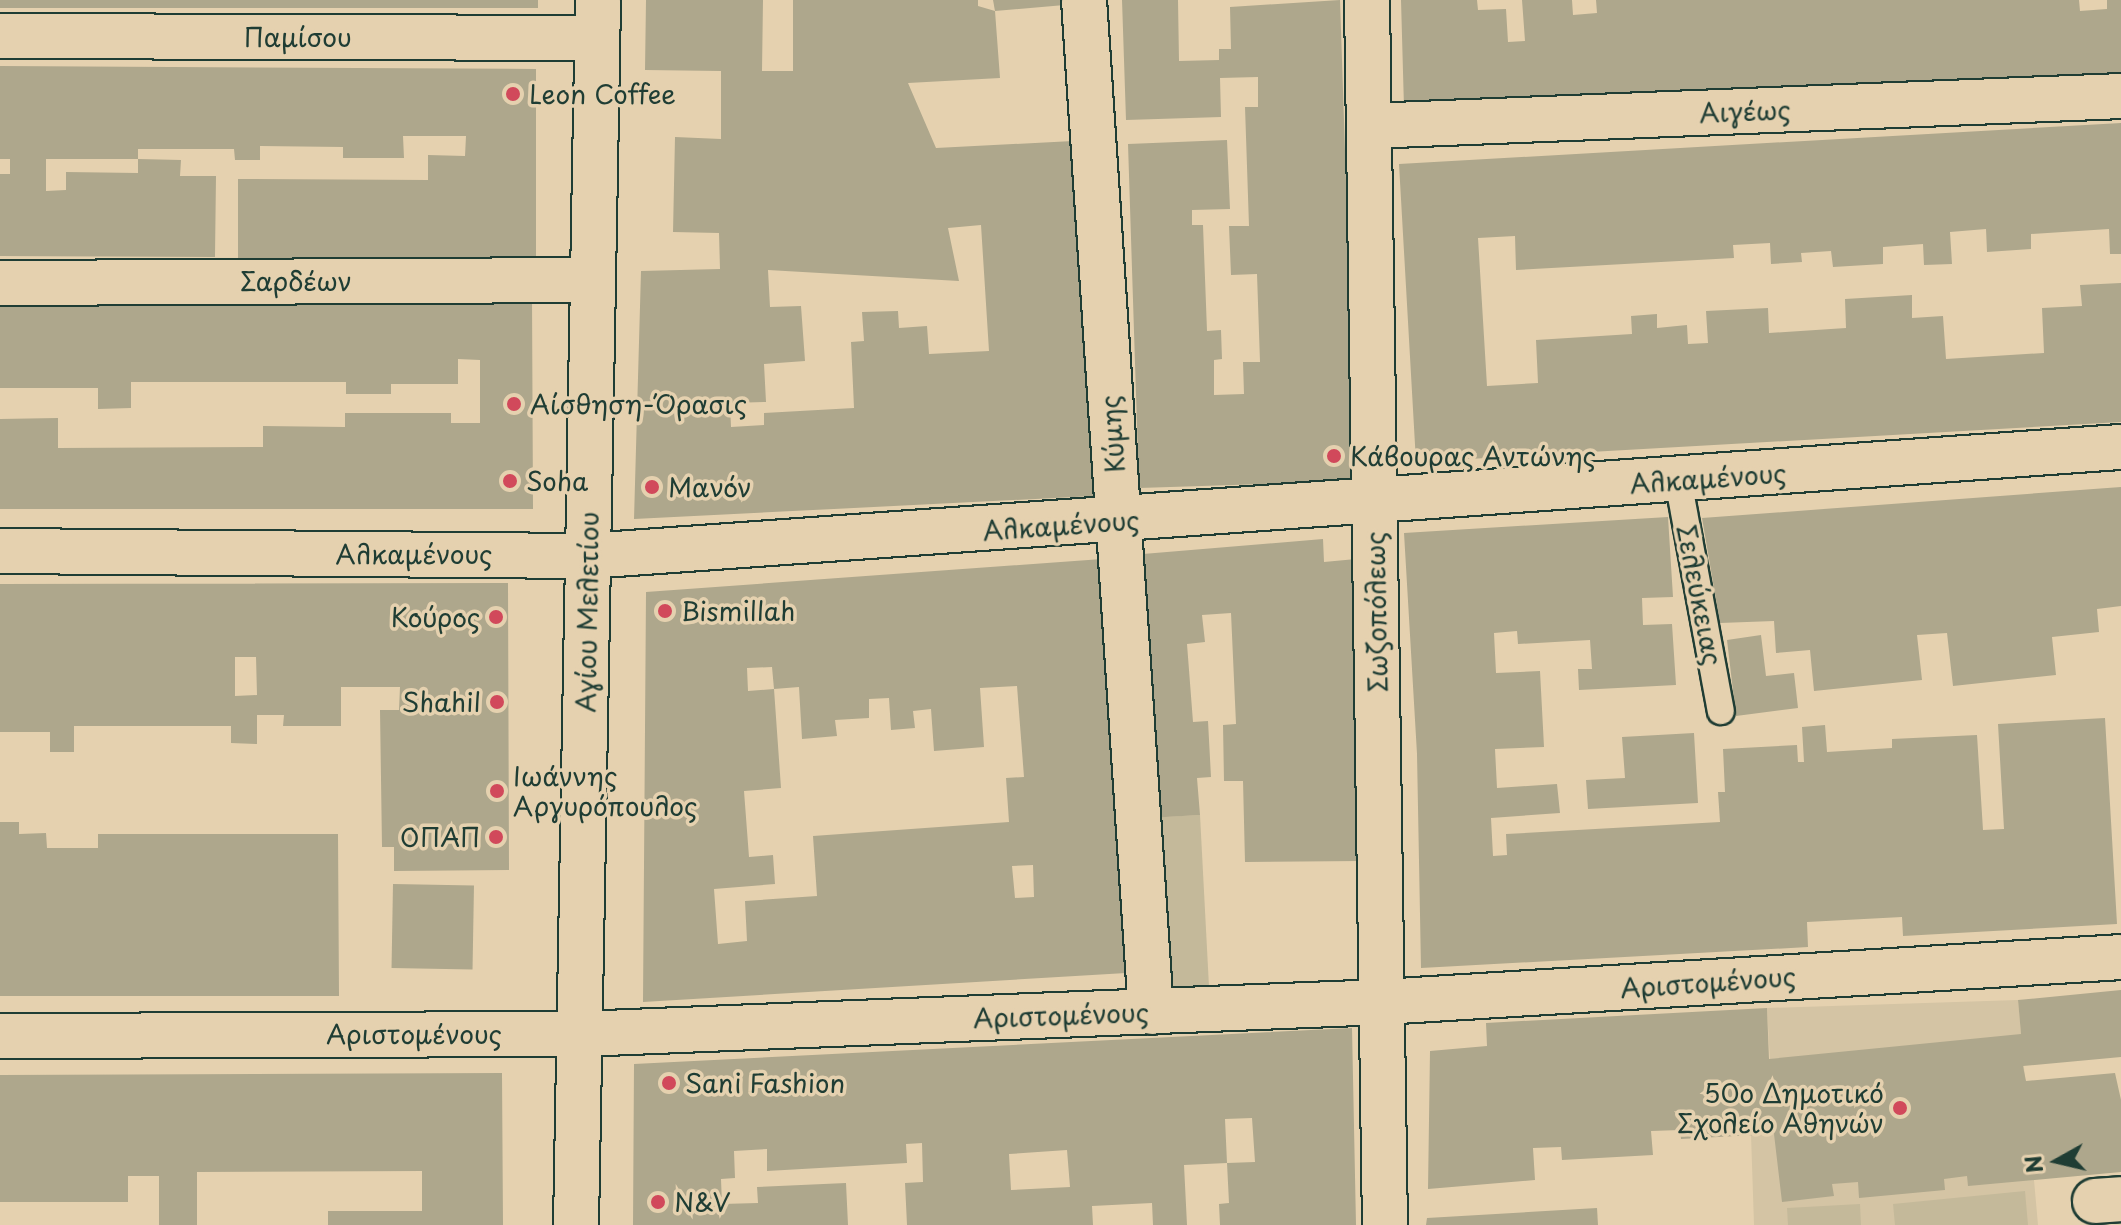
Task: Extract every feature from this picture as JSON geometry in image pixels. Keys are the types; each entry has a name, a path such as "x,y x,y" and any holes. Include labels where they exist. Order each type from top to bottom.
{"street":[{"name":"Κύμης","path":"1084,0 1151,1012"},
{"name":"Σωζοπόλεως","path":"1367,0 1385,1225"},
{"name":"Παμίσου","path":"0,36 597,19"},
{"name":"Αγίου Μελετίου","path":"576,1225 597,19"},
{"name":"Αιγέως","path":"1369,126 2121,96"},
{"name":"Σαρδέων","path":"0,283 593,280"},
{"name":"Αλκαμένους","path":"0,551 588,556 1375,503 2121,447"},
{"name":"Αριστομένους","path":"0,1036 580,1034 1382,1002 2121,957"}],"lane":[{"name":"Σελεύκειας","path":"1678,480 1721,711"}],"shaded area":[{"path":"1200,815 1209,994 1157,996 1148,818"},
{"name":"50ο Δημοτικό Σχολείο Αθηνών","path":"2018,1000 2038,1225 1754,1225 1751,1135 1774,1133 1767,1008"},
{"path":"2025,1191 2028,1225 1895,1225 1893,1204"},
{"path":"1860,1204 1861,1225 1788,1225 1787,1208"}],"building":[{"path":"0,0 538,0 538,8 0,8"},
{"path":"646,0 763,0 762,71 793,71 793,0 978,0 978,6 995,11 1000,78 908,83 936,148 1092,140 1094,496 634,519 641,271 720,269 719,233 673,232 675,137 721,139 721,71 645,70","holes":["981,225 989,351 929,354 927,326 899,328 898,311 862,312 864,341 851,342 854,408 764,413 764,425 731,427 730,403 766,402 764,364 805,361 801,306 770,307 768,270 959,281 948,228"]},
{"path":"993,0 1076,0 1076,4 995,11"},
{"path":"1122,0 1178,0 1179,61 1219,60 1219,49 1231,49 1230,7 1340,0 1356,481 1139,488 1128,144 1227,140 1230,209 1192,210 1192,225 1203,225 1207,331 1221,330 1222,359 1214,360 1214,395 1244,394 1243,362 1260,362 1257,274 1231,275 1229,226 1249,226 1245,107 1258,107 1258,77 1220,78 1221,117 1126,120"},
{"path":"1401,0 1477,0 1478,10 1506,9 1508,42 1525,41 1522,0 1572,0 1573,15 1597,13 1596,0 2079,0 2080,11 2107,9 2107,0 2121,0 2121,73 1404,108"},
{"path":"0,66 536,69 536,260 238,258 238,179 428,180 428,155 465,156 466,136 403,136 404,158 343,158 343,147 260,146 260,160 235,160 234,149 138,149 138,159 181,160 180,176 216,176 215,257 0,256 0,174 10,174 10,159 0,159","holes":["46,159 138,159 138,173 66,172 66,190 46,191"]},
{"path":"2121,123 2121,254 2110,254 2109,229 2031,234 2031,249 1987,252 1986,229 1950,232 1952,264 1924,265 1923,244 1883,247 1883,264 1833,267 1831,251 1801,253 1802,262 1771,264 1770,243 1733,245 1734,258 1516,270 1515,236 1478,238 1487,386 1538,383 1536,340 1632,334 1631,316 1657,314 1657,328 1687,325 1688,344 1708,343 1706,311 1768,308 1769,333 1846,328 1845,299 1912,295 1912,318 1943,316 1946,359 2044,353 2042,308 2082,306 2080,285 2121,283 2121,422 1416,462 1399,164"},
{"path":"532,296 533,509 0,509 0,419 58,418 58,448 263,447 263,426 345,427 345,413 451,413 451,423 480,423 480,360 458,359 458,384 391,384 391,394 346,394 346,382 131,382 131,408 98,409 98,388 0,388 0,297"},
{"path":"2121,487 2121,606 2097,609 2099,632 2052,637 2056,675 1953,686 1947,633 1917,635 1922,680 1814,691 1810,650 1776,653 1774,621 1720,623 1702,518"},
{"path":"1668,517 1673,597 1642,598 1643,625 1672,624 1676,685 1579,690 1578,669 1592,669 1590,640 1518,644 1517,631 1494,633 1496,673 1540,671 1544,747 1495,749 1497,788 1557,784 1560,813 1491,818 1493,856 1507,855 1506,834 1720,822 1718,792 1725,792 1723,749 1797,745 1798,762 1804,762 1802,727 1825,725 1827,752 1892,748 1892,739 1977,735 1983,830 2004,829 1998,724 2105,718 2117,924 1903,936 1902,917 1807,922 1808,947 1421,968 1417,754 1404,533"},
{"path":"1323,539 1324,562 1356,559 1360,861 1245,862 1243,781 1224,781 1223,725 1236,724 1231,613 1202,615 1205,642 1187,644 1193,722 1208,721 1211,777 1197,778 1200,815 1148,818 1131,555"},
{"path":"1102,559 1126,973 643,1002 646,592","holes":["772,667 774,689 748,691 747,668","1017,686 1024,777 1006,778 1009,822 813,836 817,896 745,901 747,941 718,944 714,889 775,884 773,855 749,857 744,791 781,788 774,689 799,687 802,739 837,736 835,720 869,718 869,699 889,698 891,730 915,728 913,711 931,709 934,751 984,747 980,688","1033,865 1034,897 1015,898 1012,866"]},
{"path":"508,583 509,870 394,871 394,847 382,847 380,710 399,710 400,687 341,687 341,726 283,726 284,715 257,715 257,744 231,743 231,726 74,726 74,752 50,752 50,732 0,732 0,584","holes":["235,657 256,657 257,695 235,696"]},
{"path":"1761,635 1766,676 1794,673 1798,708 1736,716 1727,640"},
{"path":"1694,733 1698,803 1588,809 1586,780 1625,778 1622,737"},
{"path":"0,822 19,822 19,834 46,833 47,848 98,848 98,834 338,834 339,996 0,996"},
{"path":"393,884 474,885 473,969 392,968"},
{"path":"2121,990 2121,1057 2023,1066 2026,1081 2115,1073 2121,1100 2121,1172 1968,1186 1967,1176 1944,1179 1945,1190 1859,1198 1858,1182 1832,1184 1834,1196 1782,1202 1774,1134 1681,1139 1680,1130 1651,1131 1653,1155 1562,1160 1561,1147 1533,1148 1535,1180 1428,1189 1430,1051 1487,1046 1486,1023 1767,1008 1769,1059 2021,1034 2018,1000"},
{"path":"1352,1028 1356,1225 1220,1225 1219,1204 1229,1203 1227,1163 1184,1165 1187,1225 1153,1225 1152,1203 1092,1206 1093,1225 907,1225 905,1183 923,1182 922,1143 906,1144 907,1163 767,1171 767,1149 734,1151 735,1178 721,1179 722,1204 758,1203 757,1187 846,1183 848,1225 633,1225 634,1064","holes":["1252,1118 1255,1162 1227,1163 1225,1119","1067,1150 1070,1187 1011,1190 1009,1154"]},
{"path":"502,1073 503,1225 328,1225 328,1211 422,1211 422,1171 197,1172 197,1225 159,1225 159,1176 128,1176 128,1202 0,1202 0,1075"},
{"path":"1597,1208 1598,1225 1426,1225 1427,1218"}],"place":[{"name":"Leon Coffee","path":"513,94"},
{"name":"Αίσθηση-Όρασις","path":"514,404"},
{"name":"Κάβουρας Αντώνης","path":"1334,456"},
{"name":"Soha","path":"510,481"},
{"name":"Μανόν","path":"652,487"},
{"name":"Bismillah","path":"665,611"},
{"name":"Κούρος","path":"496,617"},
{"name":"Shahil","path":"497,702"},
{"name":"Ιωάννης Αργυρόπουλος","path":"497,791"},
{"name":"ΟΠΑΠ","path":"496,837"},
{"name":"Sani Fashion","path":"669,1083"},
{"name":"50ο Δημοτικό Σχολείο Αθηνών","path":"1900,1108"},
{"name":"N&V","path":"658,1202"}]}
